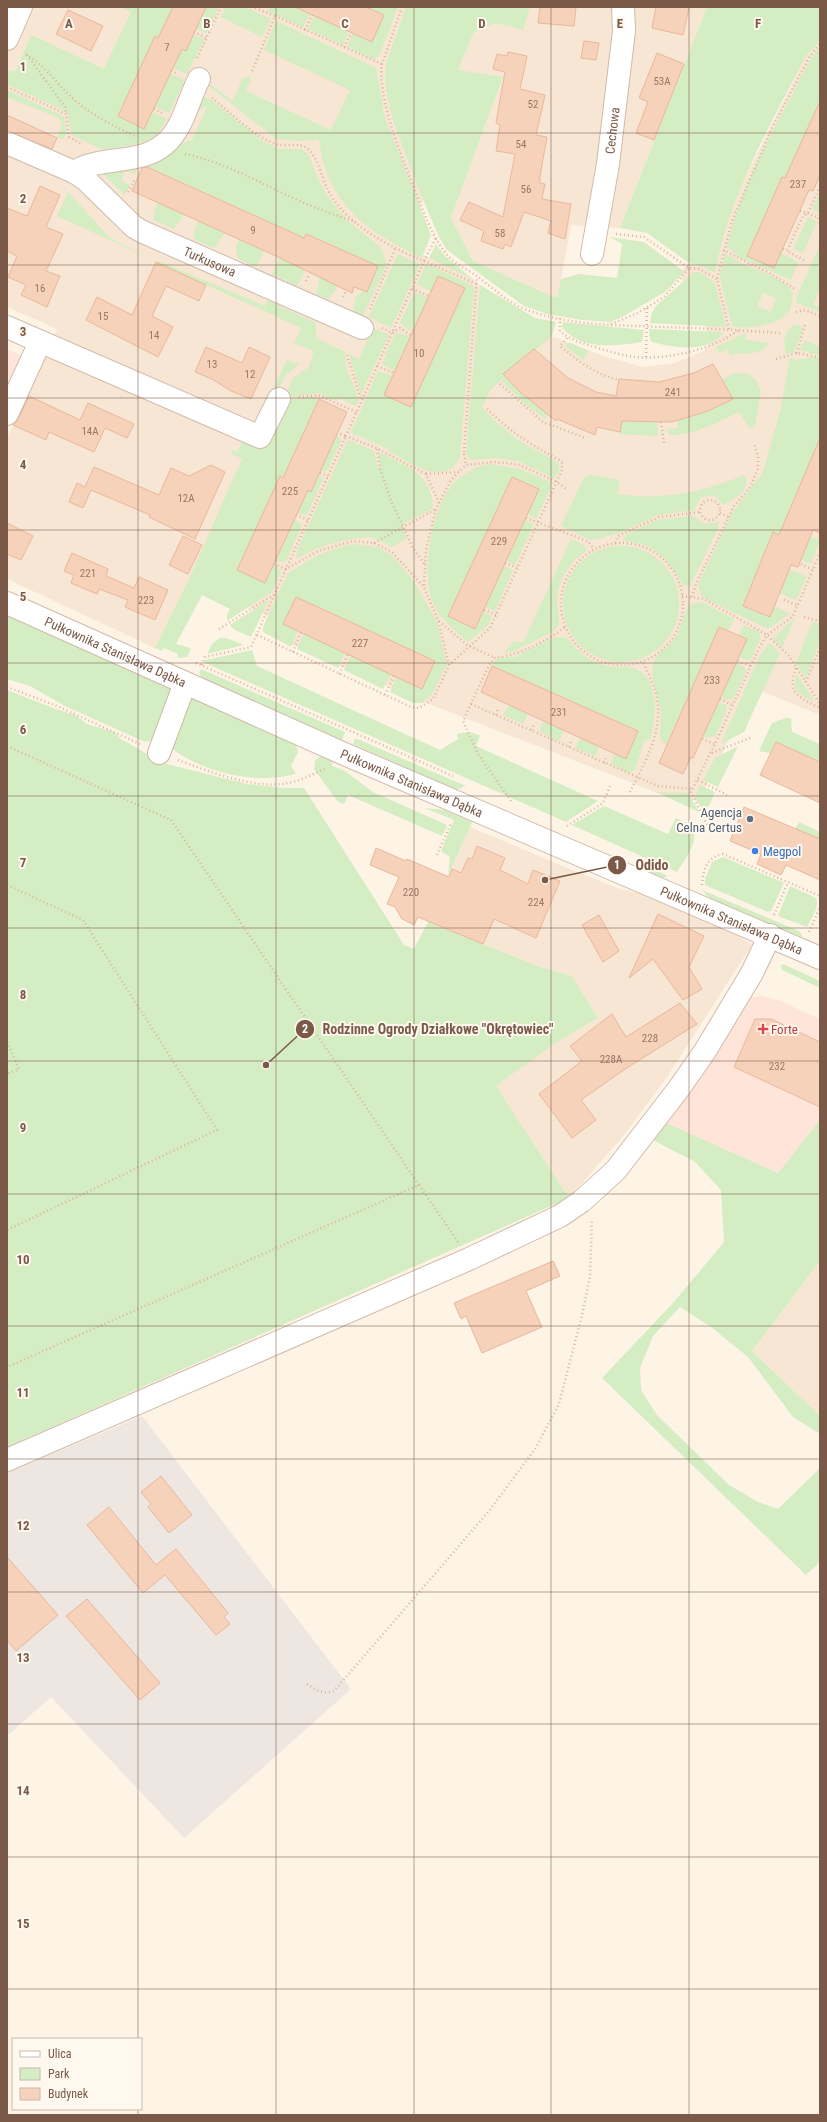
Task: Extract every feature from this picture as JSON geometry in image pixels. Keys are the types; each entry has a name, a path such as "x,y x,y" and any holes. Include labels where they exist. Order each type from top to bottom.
{"street":[{"path":"9,35 21,7"},
{"name":"Cechowa","path":"592,254 608,157 624,31 623,7"},
{"path":"74,172 94,164 152,153 161,147 169,140 177,129 194,81"},
{"name":"Turkusowa","path":"7,143 74,172 85,179 134,226 143,232 363,324"},
{"path":"7,327 260,437 279,399"},
{"path":"7,414 40,342"},
{"name":"Pułkownika Stanisława Dąbka","path":"7,603 375,767 771,926 820,958"},
{"path":"159,752 185,683"},
{"path":"7,1460 468,1259 560,1216 582,1201 616,1170 680,1087 705,1051 752,973 771,926"}],"path":[{"path":"194,81 207,38 221,7"},
{"path":"253,7 382,64"},
{"path":"265,12 267,7"},
{"path":"402,7 382,64 381,72 384,96 396,140 436,238 449,257 500,294 521,307 586,324 739,329 780,333"},
{"path":"305,30 312,15"},
{"path":"252,71 275,16"},
{"path":"194,32 207,38"},
{"path":"344,47 351,33"},
{"path":"9,35 65,108 69,137 91,149 94,164"},
{"path":"729,329 717,279 723,250 732,221 772,128 810,56 820,44"},
{"path":"171,71 194,81 263,138 284,146 300,145 307,148 313,155 329,192 344,210 375,238 395,249 477,284"},
{"path":"7,87 66,114"},
{"path":"787,251 803,216 808,213 820,186"},
{"path":"800,211 818,217 820,224"},
{"path":"631,235 644,237 689,268 699,268 717,279"},
{"path":"202,665 205,657 251,647 361,400 424,261 436,238"},
{"path":"395,249 363,324 392,332 400,328 411,335"},
{"path":"783,249 804,260"},
{"path":"723,250 771,274 795,289"},
{"path":"609,325 664,297 689,268"},
{"path":"466,465 464,453 477,276"},
{"path":"412,289 429,296"},
{"path":"646,357 647,307"},
{"path":"796,312 805,310 820,316"},
{"path":"560,318 560,331 567,338 633,357 673,355 727,338 739,329"},
{"path":"797,353 805,325"},
{"path":"567,338 560,346 575,359 605,377 619,380"},
{"path":"776,359 797,353 820,358"},
{"path":"347,355 361,400"},
{"path":"377,366 394,373"},
{"path":"500,384 543,422 586,438"},
{"path":"279,399 318,395 356,412"},
{"path":"257,635 411,707 419,708 433,699 449,665 490,628 562,470 562,463 559,460 525,442 507,428 486,408"},
{"path":"661,422 664,443"},
{"path":"338,434 376,448 426,474 459,472"},
{"path":"692,597 696,584 728,517 734,506 751,486 758,468 758,456 754,444"},
{"path":"376,448 380,468 390,500 416,553 425,565"},
{"path":"424,587 426,550 436,509 451,480 466,465 493,462 520,465 556,482 567,490"},
{"path":"320,473 328,476"},
{"path":"426,474 439,503"},
{"path":"710,500 719,506 720,513 715,519 711,520 704,518 701,512 703,504 710,500"},
{"path":"374,543 436,509"},
{"path":"615,543 618,536 649,520 701,512"},
{"path":"720,513 728,517"},
{"path":"296,515 308,520"},
{"path":"526,518 587,541 594,548"},
{"path":"274,564 286,569 325,549 353,541 374,543 392,552 424,587 438,620 449,665"},
{"path":"615,543 637,544 661,556 677,577 684,602 679,629 663,650 643,662 620,665 597,660 578,647 565,627 561,604 565,581 576,562 594,548 615,543"},
{"path":"707,824 691,792 716,744 750,666 767,635 793,616 820,553"},
{"path":"506,563 518,568"},
{"path":"800,564 813,570"},
{"path":"219,629 275,594"},
{"path":"682,596 704,600 767,635 789,656 820,704"},
{"path":"784,600 797,605"},
{"path":"484,610 496,615"},
{"path":"804,617 820,621"},
{"path":"438,620 470,646 495,658 512,656 565,627"},
{"path":"293,652 301,632"},
{"path":"806,682 820,648"},
{"path":"339,674 348,654"},
{"path":"495,658 489,665 463,721 478,754 511,801"},
{"path":"738,661 750,666"},
{"path":"630,792 651,752 657,718 657,699 643,662"},
{"path":"797,668 792,678 794,691 800,699 820,708"},
{"path":"385,695 394,676"},
{"path":"720,699 733,705"},
{"path":"471,704 658,786 693,789"},
{"path":"496,715 498,708"},
{"path":"531,730 534,725"},
{"path":"711,753 752,737"},
{"path":"702,739 716,744"},
{"path":"569,747 571,741"},
{"path":"7,746 171,820 419,1184 468,1259"},
{"path":"604,763 606,757"},
{"path":"307,776 327,768"},
{"path":"698,780 727,795"},
{"path":"567,826 603,803 611,784"},
{"path":"437,855 452,824 446,821"},
{"path":"702,887 703,875 708,862 714,856 723,854 820,896"},
{"path":"771,926 788,882"},
{"path":"7,885 83,920 218,1130 7,1230"},
{"path":"809,932 820,908"},
{"path":"7,1042 19,1069 7,1074"},
{"path":"7,1367 419,1184"},
{"path":"307,1684 315,1690 324,1693 334,1691 489,1511 535,1449 559,1404 590,1277 592,1216 582,1201"}],"shaded area":[{"path":"7,7 406,7 386,63 385,79 394,124 423,201 399,244 472,278 515,322 603,356 643,367 675,363 704,351 712,341 679,273 689,263 715,273 720,243 742,184 806,56 820,41 820,715 754,688 699,801 663,795 424,702 263,632 269,617 189,579 155,648 7,579 7,438 57,329 7,307"},
{"path":"530,7 707,7 620,228 571,225 557,297 473,261 451,218 503,78 458,71 474,32 496,23 523,29"},
{"path":"7,349 41,364 7,408"},
{"path":"470,827 577,872 620,889 638,893 730,931 752,945 669,1074 625,1134 569,1198 496,1086 554,1044 598,1018 572,976 537,966 428,922"},
{"path":"761,996 778,1000 820,1019 820,1120 778,1173 664,1122 746,1002 751,998"},
{"path":"820,1261 820,1416 752,1351"},
{"path":"142,1416 351,1689 184,1838 51,1697 7,1736 7,1473"}],"green space":[{"path":"121,7 173,7 158,38 155,36 118,116 144,128 152,112 167,119 157,135 146,141 133,145 106,149 99,148 72,135 67,112 7,84 7,72 16,71 31,35 104,69 131,12"},
{"path":"206,7 219,7 206,34 196,28"},
{"path":"226,7 245,7 271,19 262,37 221,17"},
{"path":"270,7 295,7 310,14 303,27 268,12"},
{"path":"366,7 398,7 379,56 373,59 347,47 353,33 372,42 384,15"},
{"path":"406,7 530,7 523,30 496,23 474,32 458,70 503,77 451,218 473,261 557,297 561,279 579,274 617,278 622,244 610,237 644,242 682,270 683,273 665,292 622,317 610,322 582,320 547,314 524,306 447,250 439,237 418,188 394,124 387,96 385,79 386,63"},
{"path":"707,7 820,7 820,41 806,56 752,162 730,216 721,244 715,273 689,263 647,233 620,228"},
{"path":"314,16 348,32 343,45 308,29"},
{"path":"276,21 376,68 385,118 431,235 422,258 402,248 367,226 353,213 341,199 331,182 323,162 319,139 302,141 276,139 209,86 208,83 233,101 242,79 250,76 251,80 246,91 331,130 350,90 264,50"},
{"path":"193,34 204,39 187,74 173,68 182,49"},
{"path":"820,47 820,101 785,178 782,177 747,255 774,268 781,253 798,262 791,280 740,257 727,247 733,222 752,174 812,56"},
{"path":"170,74 185,80 169,113 155,107"},
{"path":"7,90 63,116 67,132 63,139 57,138 62,125 59,118 7,97"},
{"path":"200,95 211,100 264,142 280,149 301,149 308,154 319,181 329,198 346,219 381,248 387,264 363,316 353,311 356,295 359,296 362,291 367,292 378,266 306,234 304,238 144,165 171,147 192,140 207,107 193,111"},
{"path":"140,161 135,174 125,171 121,181 130,185 124,195 98,169"},
{"path":"68,192 110,238 145,256 57,216"},
{"path":"820,192 820,213 812,209"},
{"path":"157,203 184,215 174,229 153,220"},
{"path":"808,217 817,221 803,253 793,249"},
{"path":"198,221 225,233 214,248 194,239 195,228"},
{"path":"239,240 264,251 256,267 237,258 236,246"},
{"path":"436,244 445,256 474,280 429,258"},
{"path":"820,244 820,288 813,304 820,308 820,312 797,303 796,299"},
{"path":"725,253 786,285 793,292 790,310 786,315 772,323 746,328 732,326 720,275","holes":["763,293 776,298 771,312 757,306"]},
{"path":"398,254 420,264 391,328 369,317"},
{"path":"280,258 292,264 307,266 297,286 272,274"},
{"path":"159,261 265,306 267,300 316,323 316,338 345,352 345,364 359,400 356,406 338,398 336,401 318,393 284,398 293,378 309,367 314,351 294,343 301,328 156,262"},
{"path":"430,265 472,285 474,288 460,457 453,468 437,472 420,468 389,451 387,448 351,433 378,371 393,376 411,407 465,288 438,276 431,292 417,284 425,266"},
{"path":"321,272 342,281 328,299 316,294"},
{"path":"694,272 700,272 715,283 726,327 650,323 652,313 656,306"},
{"path":"480,285 535,318 556,322 552,336 504,375 520,392 548,413 545,419 526,405 501,380 490,391 482,407 495,421 518,440 557,462 560,466 554,478 518,461 498,458 470,460 466,453"},
{"path":"414,293 428,297 413,332 400,323"},
{"path":"563,322 644,330 642,342 621,345 599,345 589,343 570,335 562,327"},
{"path":"367,325 389,335 361,394 349,354 359,359 371,331"},
{"path":"795,325 800,326 803,329 794,352 786,354 784,345 785,337 788,330"},
{"path":"649,329 722,332 722,335 707,345 689,348 652,342 650,339"},
{"path":"395,333 411,336 395,371 382,364"},
{"path":"746,333 745,340 769,343 762,350 752,353 730,355 727,349 719,353 716,347"},
{"path":"805,340 820,347 820,356 800,350"},
{"path":"567,343 571,343 589,351 583,360 565,346"},
{"path":"815,357 820,360 820,438 779,535 773,533 743,606 769,617 774,606 790,614 768,629 704,598 701,595 698,585 732,513 763,472 781,408 790,358 796,360"},
{"path":"287,360 299,364 285,376 263,423 259,420"},
{"path":"735,373 748,374 756,380 761,391 755,426 752,428 749,427 739,412 693,432 675,435 668,434 667,429 678,428 677,421 708,411 733,399 722,380"},
{"path":"315,397 319,399 283,478 280,477 237,570 265,583 274,564 281,572 272,592 227,621 227,615 230,609 202,595 176,644 191,648 187,657 177,658 178,654 164,648 162,651 155,648 189,579 242,459 231,453 232,450 237,452 243,441 261,448 283,400"},
{"path":"622,421 657,422 658,436 619,434"},
{"path":"337,435 341,441 327,471 320,472"},
{"path":"348,440 374,451 378,468 381,467 378,452 398,461 415,472 428,486 433,508 401,525 407,539 391,547 377,539 368,537 332,543 315,549 298,558 296,556 299,546"},
{"path":"490,464 520,469 553,483 536,519 528,514 539,489 512,477 448,616 475,629 483,612 492,616 489,624 468,642 446,622 434,605 428,585 428,555 434,523 439,508 453,484 465,474"},
{"path":"319,474 323,479 307,515 297,514 308,490 311,491"},
{"path":"592,475 619,480 618,494 634,496 666,496 682,494 714,486 744,475 746,485 744,490 737,497 723,505 716,496 708,496 699,500 695,510 658,515 622,532 591,540 561,526 583,480 587,476"},
{"path":"693,516 704,524 718,522 719,526 690,586 683,585 666,560 652,549 634,542 623,541 626,535 656,520"},
{"path":"294,519 302,525 286,561 275,562"},
{"path":"525,520 534,524 515,565 507,561"},
{"path":"810,537 820,540 811,564 795,557 806,547"},
{"path":"571,539 583,544 587,550 576,559 566,571 560,584 557,599 559,624 557,628 554,631 512,652 504,653 514,641 523,643"},
{"path":"352,544 378,547 392,556 412,579 436,620 447,664 431,695 422,703 413,703 390,692 396,677 422,688 435,661 296,597 298,631 291,647 263,632 263,627 288,573 322,553"},
{"path":"621,546 632,547 643,551 662,563 674,582 678,593 678,615 674,626 662,645 643,657 632,661 621,662 610,661 599,657 580,645 568,626 564,615 563,604 564,593 568,582 580,563 599,551 610,547"},
{"path":"504,566 513,570 495,611 485,607"},
{"path":"789,570 807,576 796,600 780,593"},
{"path":"269,600 251,637 235,630 230,625"},
{"path":"702,602 734,619 728,631 719,627 666,745 660,739 661,713 652,674 653,665 656,657 672,642 679,632 685,612 690,605"},
{"path":"7,616 170,688 172,694 153,740 145,742 65,706 30,686 7,679"},
{"path":"795,617 782,648 773,639"},
{"path":"813,621 820,624 820,640 806,678 796,663"},
{"path":"744,625 759,632 761,640 757,645 751,660 746,660 739,657 747,640 739,636"},
{"path":"304,634 345,653 338,668 297,649"},
{"path":"554,637 567,638 582,654 594,662 608,666 634,668 643,673 649,681 653,690 655,711 654,721 650,740 645,739 635,770 629,773 611,764 615,754 626,759 637,731 492,666 497,658 515,657"},
{"path":"220,638 226,638 244,645 207,654 212,644"},
{"path":"770,643 780,653 744,732 721,744 760,655"},
{"path":"252,650 257,666 440,750 458,739 457,734 466,732 474,733 480,736 476,746 598,801 566,822 205,663 205,660"},
{"path":"351,655 391,674 383,689 344,670"},
{"path":"736,663 744,667 746,671 734,697 727,700 721,697"},
{"path":"201,669 345,732 342,740 202,678 199,673"},
{"path":"797,674 813,701 804,697 796,688 795,679"},
{"path":"7,690 75,715 87,724 114,732 121,739 163,763 247,784 284,788 304,788 404,945 414,949 428,922 537,966 572,976 598,1018 554,1044 496,1086 569,1198 7,1447"},
{"path":"188,698 193,698 296,745 298,752 291,766 296,774 264,778 231,774 199,764 184,757 171,748"},
{"path":"719,702 726,705 727,709 715,737 703,737"},
{"path":"509,705 528,714 523,724 503,715"},
{"path":"786,718 791,718 792,732 820,744 820,762 776,742 770,753 759,751 772,723"},
{"path":"544,721 564,730 559,741 539,731"},
{"path":"355,738 466,786 456,790 353,744"},
{"path":"580,738 599,747 595,756 575,748"},
{"path":"738,746 718,787 703,780 715,758"},
{"path":"323,755 333,759 332,766 345,771 373,792 447,825 442,836 348,795 344,804 338,802 314,769 315,760"},
{"path":"700,785 715,792 710,804 704,811 695,798"},
{"path":"656,792 688,793 699,812"},
{"path":"604,806 668,834 676,818 691,826 694,833 693,845 677,872 572,825"},
{"path":"424,808 444,810 472,822 448,876 450,857 441,851 454,820"},
{"path":"799,822 820,832 820,839 795,829"},
{"path":"723,857 784,883 771,911 768,912 705,885 705,879 712,862"},
{"path":"638,862 668,876 654,877 647,873"},
{"path":"790,886 816,898 816,909 807,927 778,916"},
{"path":"702,890 799,931 803,937 715,902"},
{"path":"783,964 820,981 820,988 782,970 781,966"},
{"path":"820,1120 820,1261 752,1351 820,1416 820,1434 793,1417 748,1357 711,1327 680,1307 653,1336 640,1368 641,1390 657,1415 729,1485 758,1502 778,1509 820,1468 820,1562 806,1575 602,1378 673,1303 724,1242 721,1190 695,1162 651,1139 664,1122 778,1173"}],"building":[{"path":"173,7 206,7 186,51 182,49 144,129 118,116 155,36 158,38"},
{"path":"295,7 366,7 384,15 372,42"},
{"path":"540,7 576,7 574,26 538,23"},
{"path":"656,7 689,7 683,35 652,28"},
{"path":"68,10 103,26 91,51 56,34"},
{"path":"584,41 599,43 596,60 581,58"},
{"path":"508,52 527,56 520,89 545,95 536,135 547,137 540,176 540,183 545,184 542,199 571,204 565,239 548,233 551,221 524,212 511,247 505,244 503,249 481,241 484,231 460,220 469,202 503,217 515,154 496,151 500,125 496,123 505,72 493,69 497,54 507,56"},
{"path":"657,53 684,64 654,140 636,133 648,102 639,98"},
{"path":"820,101 820,175 813,191 809,190 774,268 747,256 782,177 785,178"},
{"path":"7,115 57,138 52,149 7,131"},
{"path":"147,167 304,238 306,234 378,266 367,292 354,287 352,293 276,256 132,191 142,168"},
{"path":"40,186 60,195 46,227 63,234 46,271 60,276 47,307 21,295 26,285 8,277 17,256 7,251 7,208 27,216"},
{"path":"156,262 206,285 199,301 166,286 152,316 173,327 158,357 86,320 97,297 132,315"},
{"path":"438,276 465,288 411,407 384,395"},
{"path":"206,347 242,363 249,347 270,357 251,399 231,391 212,379 195,372"},
{"path":"534,349 568,378 596,392 616,396 619,379 659,382 694,373 713,364 733,399 708,411 672,422 622,421 620,432 597,427 595,435 557,419 556,421 520,392 503,374"},
{"path":"29,396 80,420 88,403 134,424 127,438 105,428 94,452 49,432 46,440 13,425 18,419"},
{"path":"319,399 347,412 311,492 308,490 265,583 237,570 280,476 283,478"},
{"path":"820,438 820,533 813,530 798,567 791,565 770,617 743,606 773,532 779,535"},
{"path":"211,465 225,472 195,539 149,517 150,515 91,490 83,508 69,502 77,483 85,487 94,467 159,495 171,468 189,476"},
{"path":"512,477 539,489 475,629 448,616"},
{"path":"7,523 33,536 21,560 7,554"},
{"path":"183,536 202,545 188,574 169,565"},
{"path":"72,553 108,569 106,576 134,588 139,577 168,590 155,620 125,607 128,600 99,589 97,594 71,583 74,575 64,571"},
{"path":"296,597 435,661 422,689 283,624"},
{"path":"719,627 747,639 693,758 691,757 683,774 659,763"},
{"path":"492,666 638,731 626,759 481,692"},
{"path":"776,742 820,762 820,803 760,775"},
{"path":"744,807 820,839 820,880 786,865 781,875 757,864 761,854 730,841"},
{"path":"477,846 505,858 500,870 528,884 533,870 560,881 536,938 494,919 483,944 418,917 414,925 402,919 395,907 387,904 399,877 370,865 376,848 406,861 407,859 449,877 452,869 461,873 468,858 472,859"},
{"path":"658,914 704,936 689,967 702,989 683,1000 653,959 629,978"},
{"path":"599,915 619,951 603,962 582,925"},
{"path":"680,1003 697,1024 625,1069 581,1100 596,1120 572,1138 539,1094 582,1061 570,1046 612,1014 626,1037"},
{"path":"755,1019 771,1019 820,1042 820,1107 734,1067"},
{"path":"553,1261 560,1276 526,1291 542,1327 482,1353 466,1316 461,1319 454,1303"},
{"path":"161,1476 192,1515 169,1533 148,1507 151,1504 141,1492"},
{"path":"109,1507 156,1565 176,1549 228,1613 224,1617 230,1624 216,1635 165,1575 143,1593 87,1525"},
{"path":"7,1557 58,1615 16,1651 7,1640"},
{"path":"87,1599 160,1683 140,1700 66,1616"}],"place":[{"name":"Agencja Celna Certus","path":"750,819"},
{"name":"Megpol","path":"755,851"},
{"name":"Odido","path":"545,880"},
{"name":"Forte","path":"763,1029"},
{"name":"Rodzinne Ogrody Działkowe \"Okrętowiec\"","path":"266,1065"}]}
